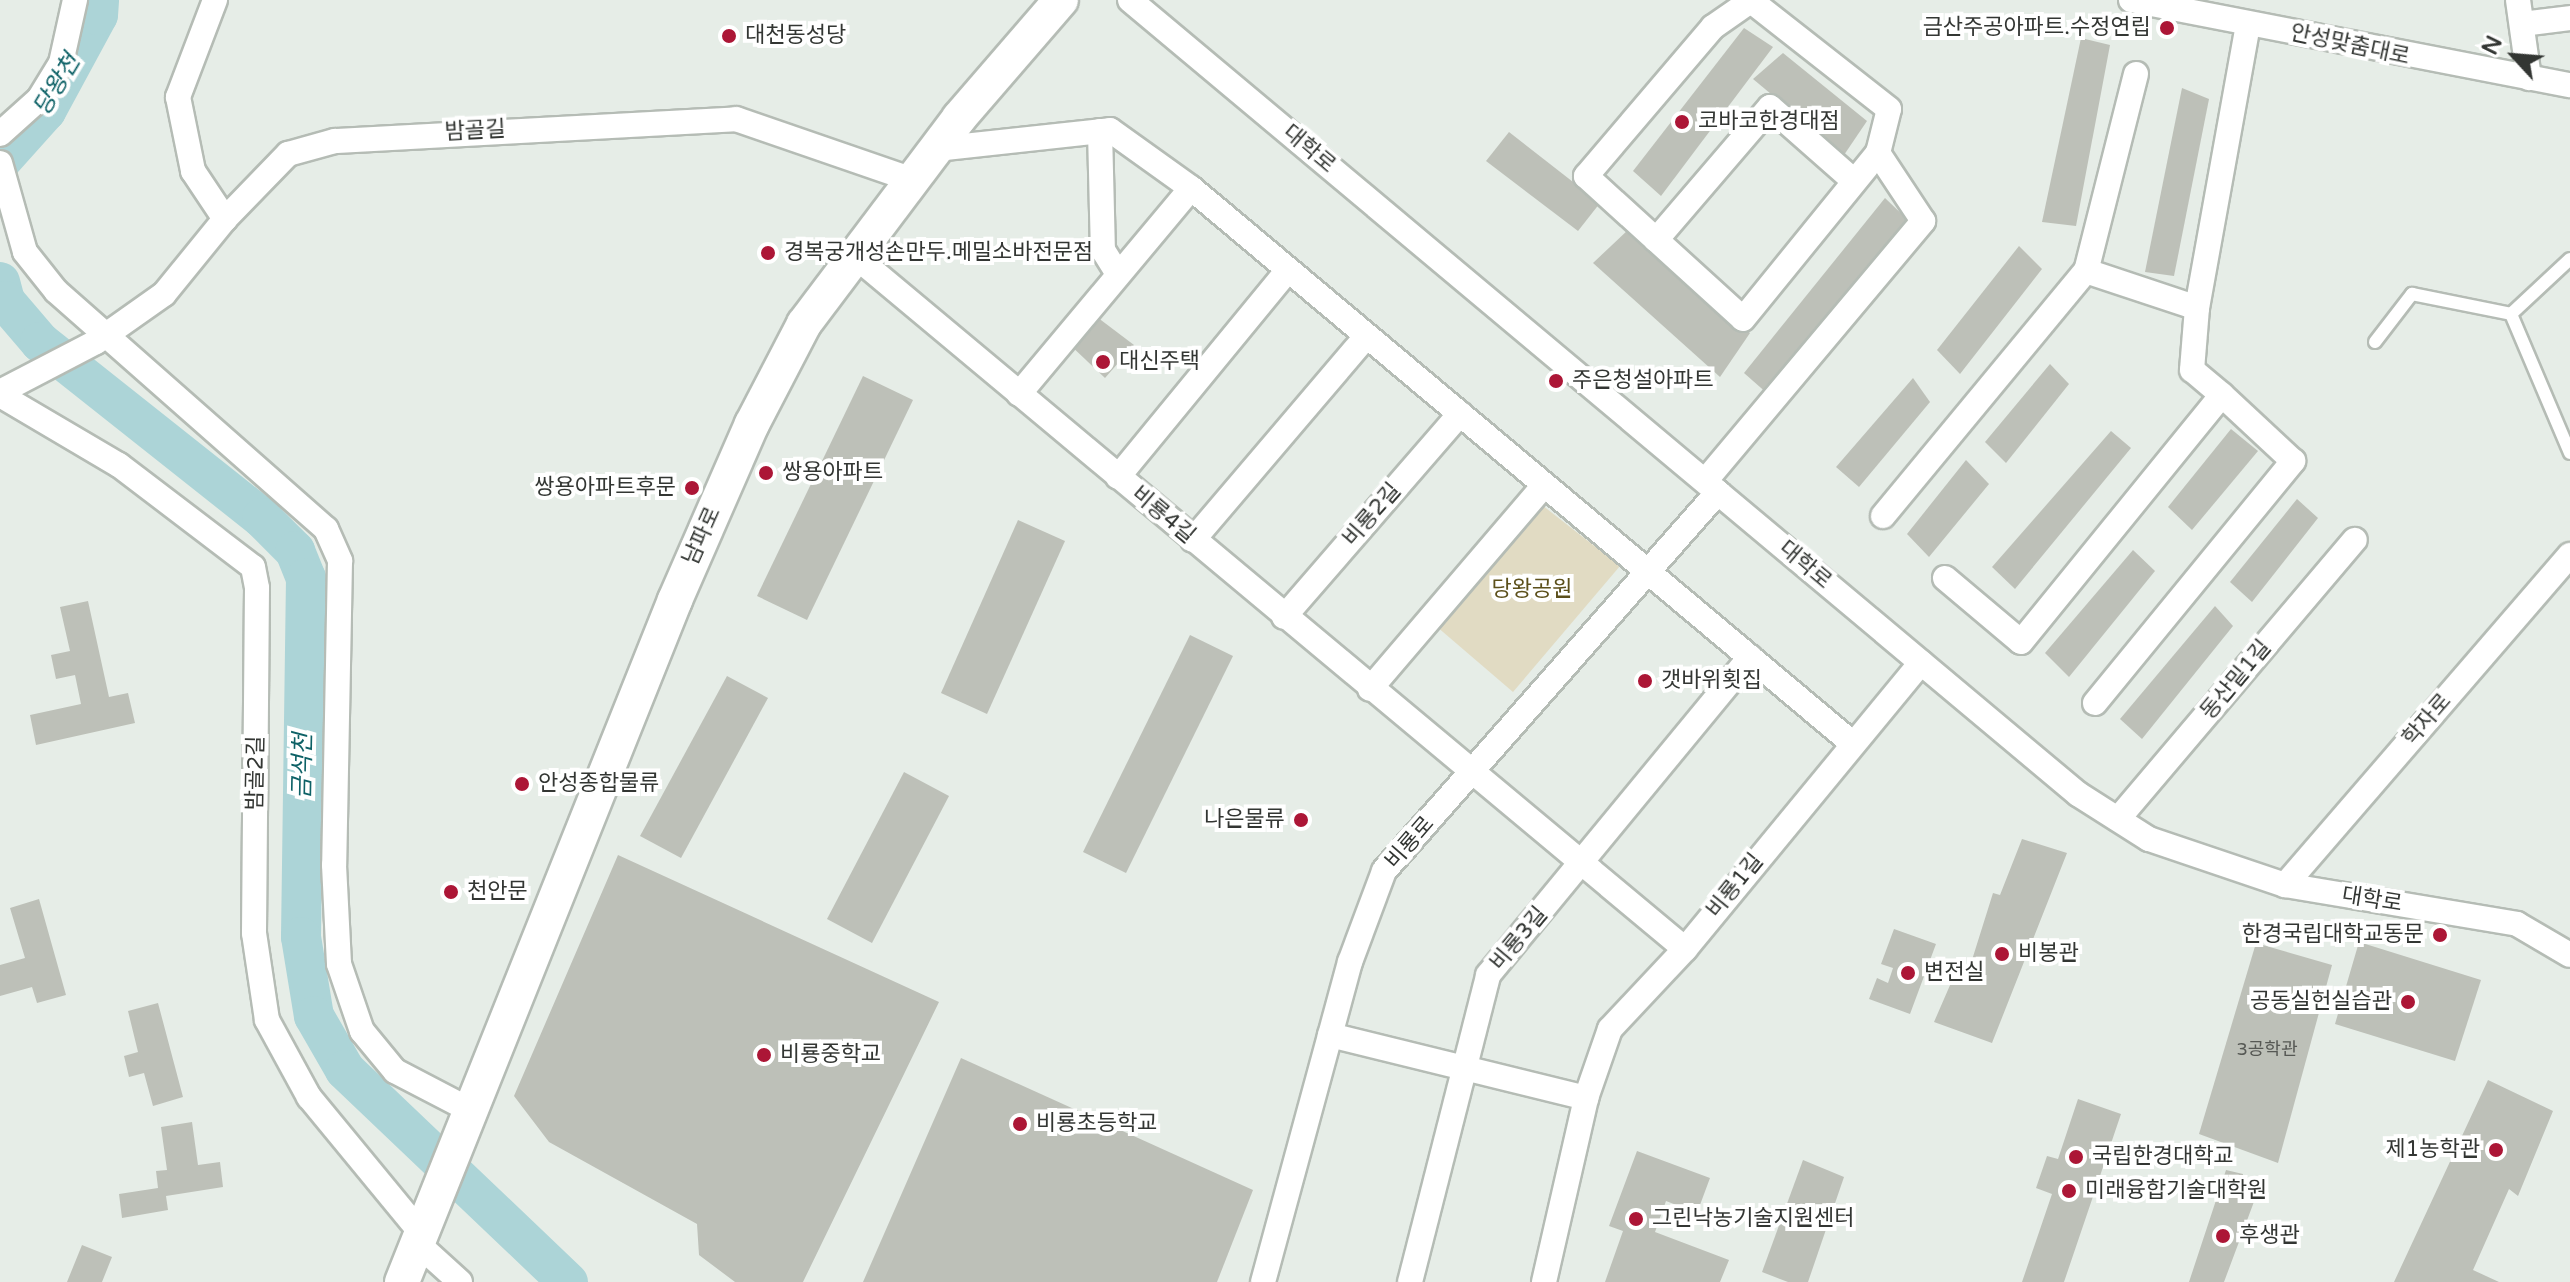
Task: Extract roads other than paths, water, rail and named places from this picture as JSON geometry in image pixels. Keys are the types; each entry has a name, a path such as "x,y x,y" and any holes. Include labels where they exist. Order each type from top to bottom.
{"street":[{"path":"0,134 39,99 61,63 75,0"},
{"path":"215,0 178,97 193,171 225,219"},
{"name":"남파로","path":"422,1232 462,1123 695,550 752,424 804,324 936,149 1061,0"},
{"name":"대학로","path":"1130,0 2078,794 2149,839 2285,885 2517,924 2570,955"},
{"name":"안성맞춤대로","path":"2131,0 2570,85"},
{"path":"1750,1 1889,109 1878,153 1743,319 1586,176 1713,27 1750,1"},
{"path":"2529,78 2520,12 2570,18"},
{"path":"2095,703 2293,461 2192,370 2197,308 2248,24"},
{"path":"1883,516 2086,271 2136,74"},
{"path":"1656,240 1770,107 1854,181"},
{"name":"밤골길","path":"6,391 101,338 164,294 225,219 288,154 335,141 558,126 736,119 913,180"},
{"path":"936,149 1110,130 1191,188 1852,743"},
{"path":"1100,131 1103,250 1118,274"},
{"name":"비룡로","path":"1263,1282 1350,962 1384,871 1645,572 1923,221 1878,153"},
{"path":"1,169 25,252 56,291 101,338 326,529 340,561 334,865 339,964 362,1031 395,1071 462,1123"},
{"path":"1019,394 1191,188"},
{"name":"비룡4길","path":"855,256 1470,774 1685,949"},
{"path":"1118,477 1287,271"},
{"path":"2086,271 2197,308"},
{"path":"1193,540 1366,337"},
{"name":"밤골2길","path":"6,391 119,465 253,567 257,588 254,933 267,1020 309,1097 422,1232"},
{"path":"1945,578 2021,642 2222,395"},
{"name":"비룡2길","path":"1284,617 1460,414"},
{"path":"1370,689 1544,485"},
{"name":"동산밑1길","path":"2118,819 2355,540"},
{"name":"학자로","path":"2285,885 2570,555"},
{"name":"비룡3길","path":"1410,1282 1461,1070 1488,975 1750,657"},
{"name":"비룡1길","path":"1544,1282 1586,1098 1610,1029 1685,949 1921,663"},
{"path":"1330,1035 1461,1070 1586,1098"},
{"path":"402,1282 422,1232"},
{"path":"422,1232 460,1282"}],"lane":[{"path":"2511,314 2570,259"},
{"path":"2375,342 2412,294 2511,314"},
{"path":"2511,314 2570,453"}],"waterway":[{"name":"당왕천","path":"0,162 46,111 98,15 99,0"},
{"name":"금석천","path":"0,282 5,301 40,342 262,518 295,551 306,578 301,937 314,1016 345,1070 568,1282"}],"place":[{"name":"금산주공아파트.수정연립","path":"2167,28"},
{"name":"대천동성당","path":"729,36"},
{"name":"코바코한경대점","path":"1682,122"},
{"name":"경복궁개성손만두.메밀소바전문점","path":"768,253"},
{"name":"대신주택","path":"1103,362"},
{"name":"주은청설아파트","path":"1556,381"},
{"name":"쌍용아파트","path":"766,473"},
{"name":"쌍용아파트후문","path":"692,488"},
{"name":"갯바위횟집","path":"1645,681"},
{"name":"안성종합물류","path":"522,784"},
{"name":"나은물류","path":"1301,820"},
{"name":"천안문","path":"451,892"},
{"name":"한경국립대학교동문","path":"2440,935"},
{"name":"비봉관","path":"2002,954"},
{"name":"변전실","path":"1908,973"},
{"name":"공동실헌실습관","path":"2408,1002"},
{"name":"비룡중학교","path":"764,1055"},
{"name":"비룡초등학교","path":"1020,1124"},
{"name":"제1농학관","path":"2496,1150"},
{"name":"국립한경대학교","path":"2076,1157"},
{"name":"미래융합기술대학원","path":"2069,1191"},
{"name":"그린낙농기술지원센터","path":"1636,1219"},
{"name":"후생관","path":"2223,1236"}],"park label":[{"name":"당왕공원","path":"1532,590"}]}
